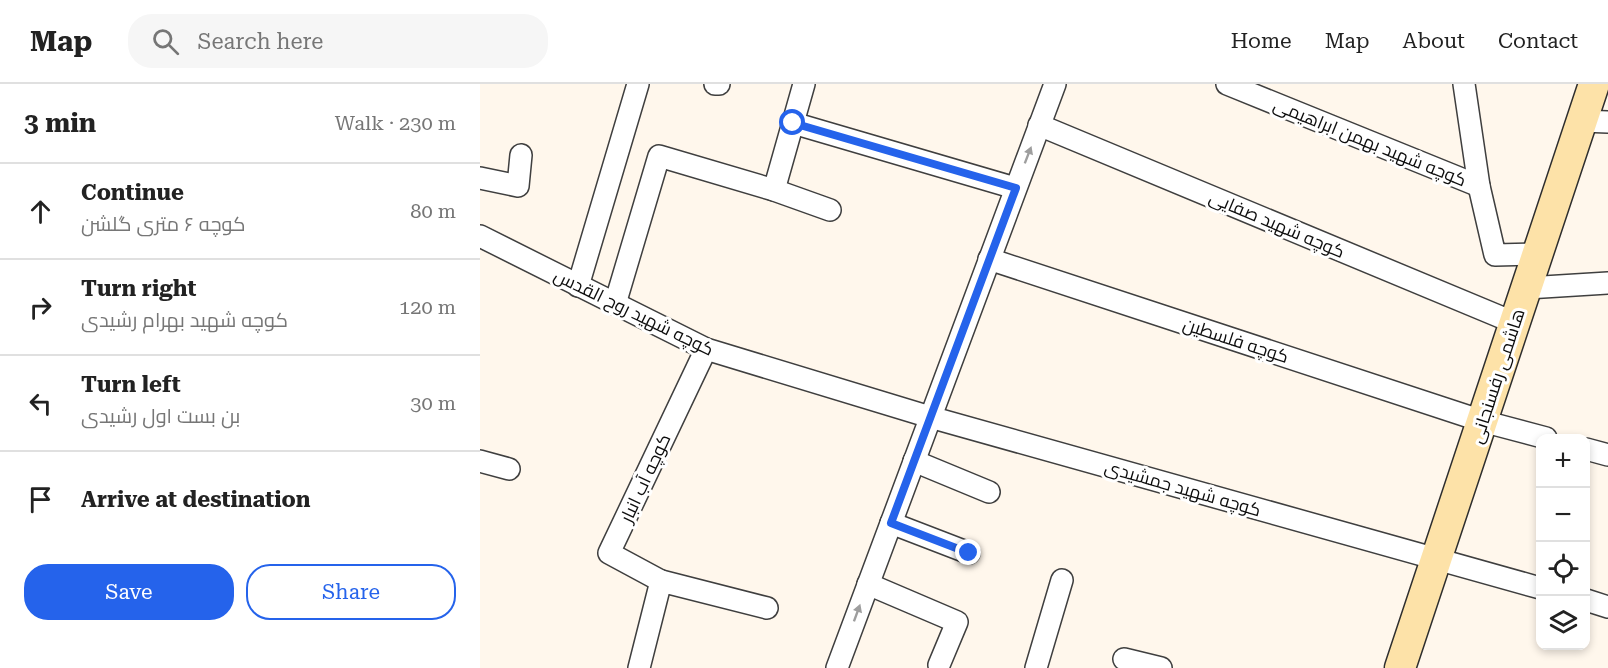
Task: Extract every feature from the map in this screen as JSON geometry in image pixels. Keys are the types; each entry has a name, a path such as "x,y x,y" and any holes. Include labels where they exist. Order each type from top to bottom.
{"main road":[{"name":"هاشمی رفسنجانی","path":"1400,668 1538,254 1595,122 1594,84"}],"street":[{"path":"578,286 638,84"},
{"path":"774,190 804,84"},
{"path":"837,668 1054,84"},
{"name":"کوچه شهید بهمن ابراهیمی","path":"1227,84 1479,186"},
{"path":"1464,84 1479,186 1496,255 1538,254"},
{"path":"793,123 1016,188"},
{"name":"کوچه شهید صفایی","path":"1039,126 1515,323"},
{"path":"480,178 518,186 521,154"},
{"path":"615,304 660,156 774,190 830,210"},
{"name":"کوچه شهید روح القدس","path":"480,236 706,350 930,417"},
{"name":"کوچه فلسطین","path":"989,259 1482,421 1536,435"},
{"path":"1527,288 1608,283"},
{"name":"کوچه آب انبار","path":"706,350 609,553 661,580 767,608"},
{"name":"کوچه شهید جمشیدی","path":"930,417 1536,587"},
{"path":"1590,450 1608,455"},
{"path":"480,461 509,469"},
{"path":"914,461 989,492"},
{"path":"891,523 969,553"},
{"path":"639,668 661,580"},
{"path":"1036,668 1062,580"},
{"path":"868,584 957,622 939,665"},
{"path":"1590,601 1608,607"},
{"path":"1124,658 1161,668"}],"route":[{"path":"793,123 1016,188 891,523 969,553"}]}
